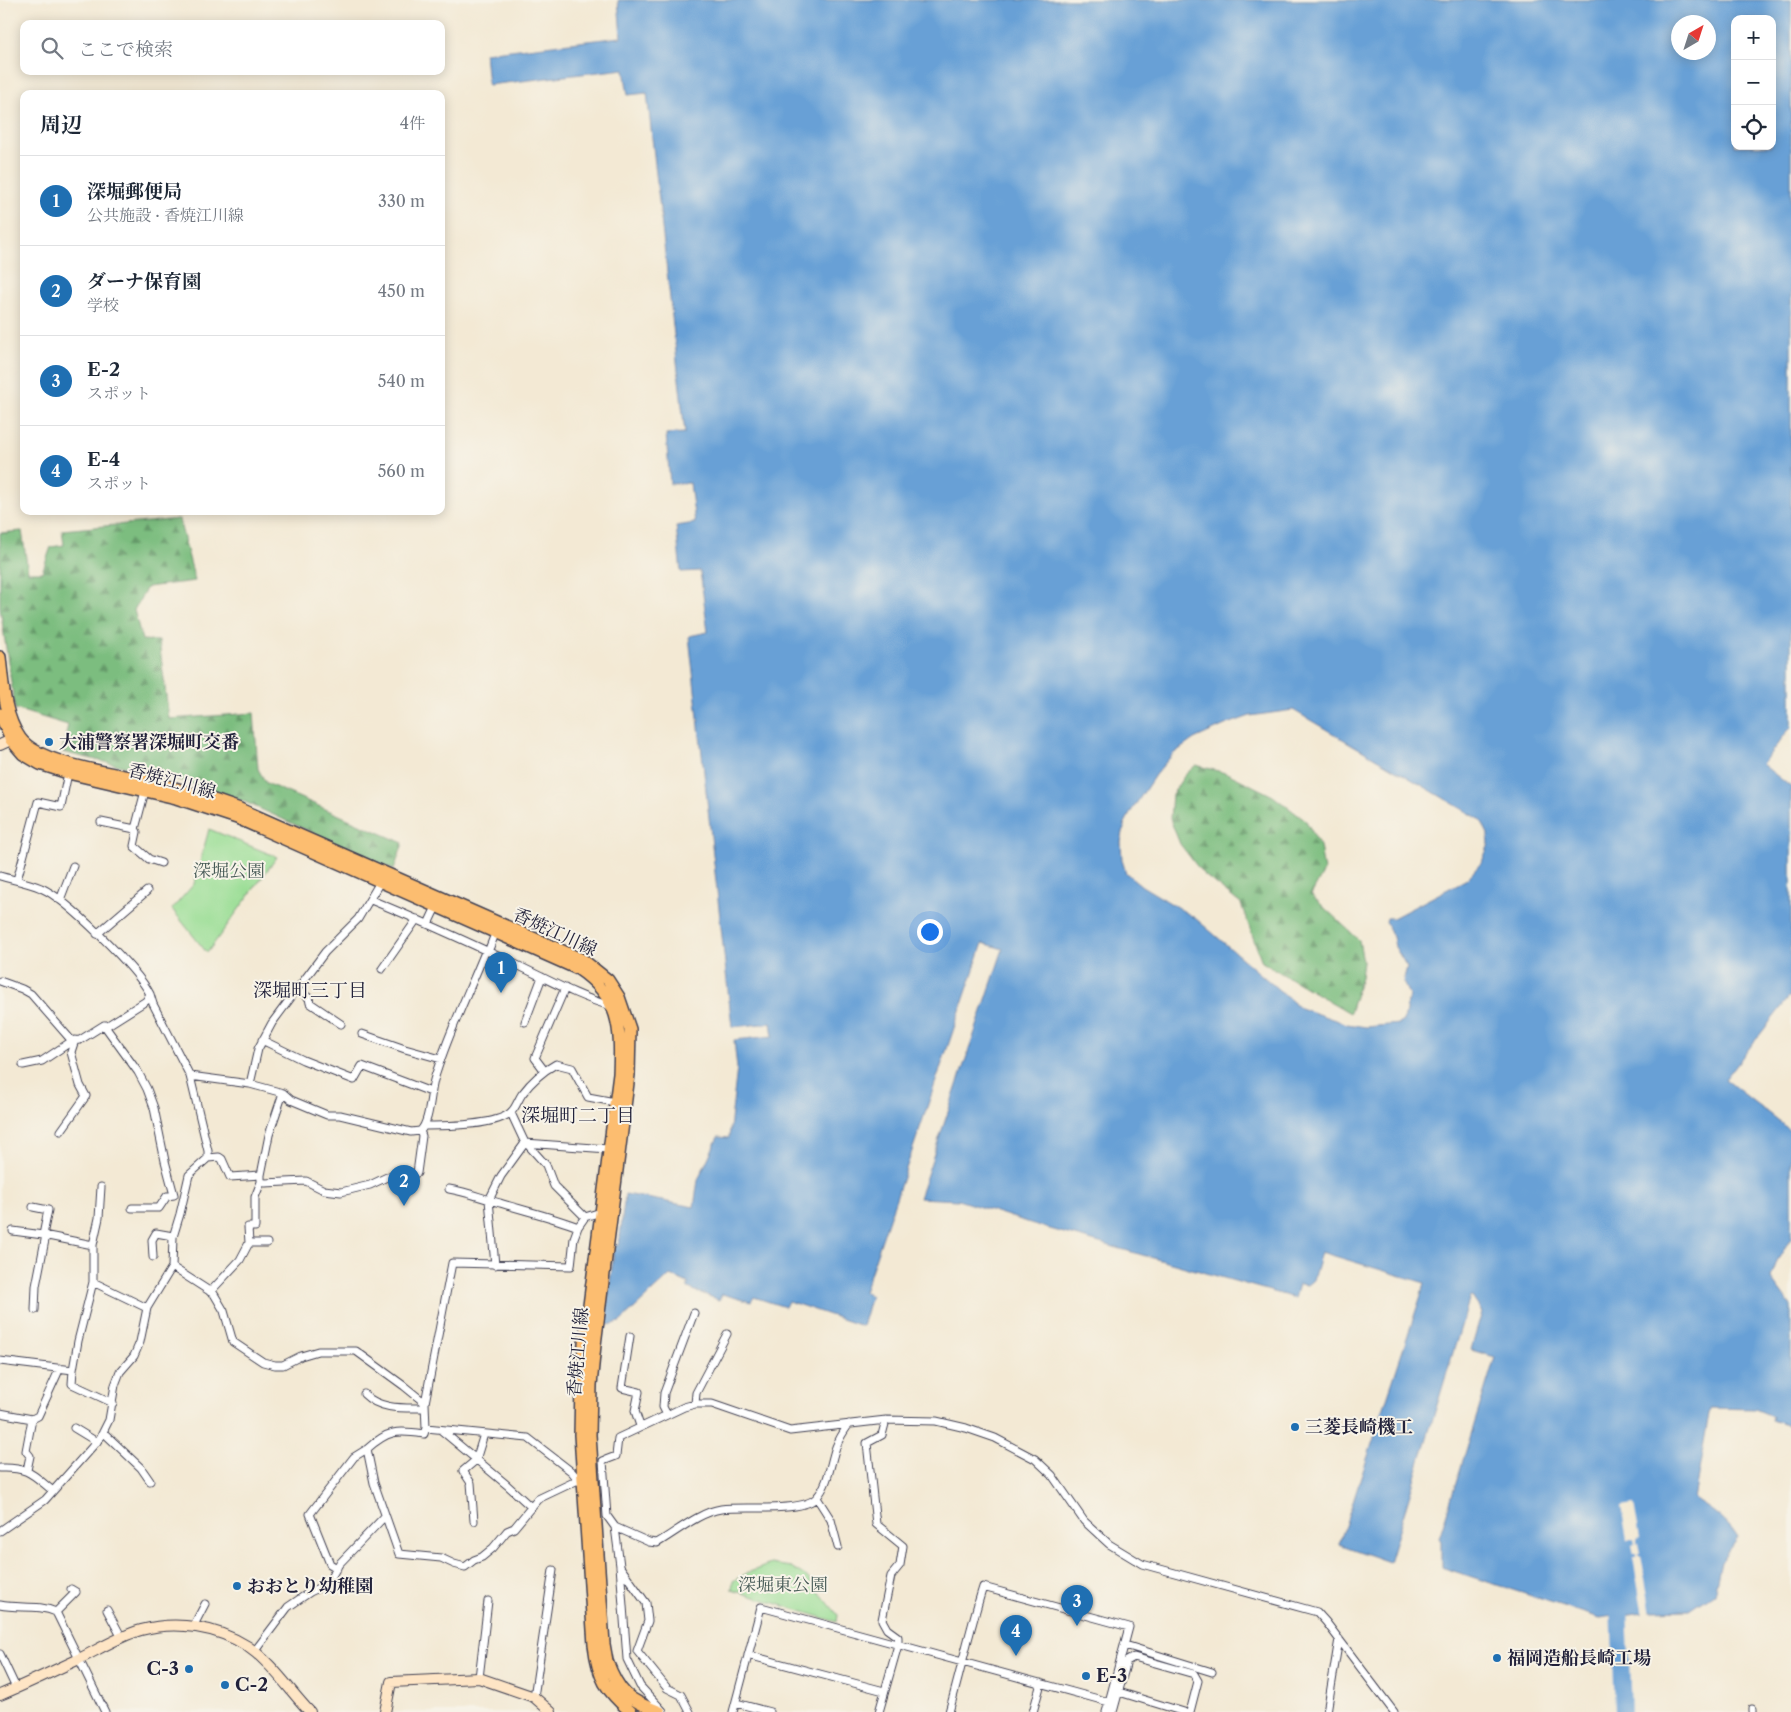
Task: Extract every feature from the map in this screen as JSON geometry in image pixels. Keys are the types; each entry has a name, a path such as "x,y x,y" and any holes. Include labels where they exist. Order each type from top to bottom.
{"main road":[{"name":"香焼江川線","path":"0,657 5,700 11,720 20,739 34,751 61,762 155,783 214,799 583,960 593,973 611,1006 630,1029 629,1075 596,1289 580,1435 596,1663 603,1681 614,1697 631,1712"},
{"name":"香焼江川線","path":"0,714 5,743 32,760 68,773 144,794 176,798 236,818 436,907 494,936 578,969 593,973 612,986 619,997 621,1016 619,1030 620,1051 601,1212 596,1289"},
{"name":"香焼江川線","path":"589,1345 592,1385 590,1435 606,1661 622,1690 637,1703 660,1712"}],"street":[{"path":"17,880 38,802 61,807 68,773"},
{"path":"144,794 135,829 137,832 134,846 149,859 161,863"},
{"path":"101,822 135,829"},
{"path":"60,900 73,866"},
{"path":"0,876 42,888 60,900 97,934 145,986 190,1076 208,1151 208,1158"},
{"path":"250,1084 258,1049 272,1023 325,952 358,918 380,882"},
{"path":"97,934 147,891"},
{"path":"370,900 417,919 565,988 611,1006"},
{"path":"428,924 436,907"},
{"path":"382,969 417,919"},
{"path":"0,1531 45,1500 103,1432 109,1420 115,1385 120,1372 134,1356 140,1342 147,1308 172,1267 173,1236 189,1175 208,1158 219,1157 222,1159 230,1177 261,1179 279,1183 306,1181 324,1190 341,1192 370,1185 387,1177 417,1173 423,1129 441,1059 485,952 488,952 494,936"},
{"path":"525,1022 542,977"},
{"path":"0,981 31,994 73,1040"},
{"path":"544,1070 535,1058 565,988"},
{"path":"298,990 309,998 310,1003 341,1024"},
{"path":"23,1065 42,1061 73,1040 80,1040 104,1025 108,1025 146,1001 150,994"},
{"path":"104,1025 133,1064 147,1090 154,1108 174,1195 166,1196 158,1208 132,1208"},
{"path":"362,1034 441,1059"},
{"path":"61,1131 86,1096 80,1085 71,1052 73,1040"},
{"path":"262,1040 303,1060 354,1080 362,1066 431,1092"},
{"path":"190,1076 250,1084 283,1093 292,1100 327,1114 340,1115 411,1132 423,1129 487,1123 511,1113 522,1094 544,1070 556,1064 572,1068 588,1097 615,1102"},
{"path":"210,1292 240,1260 249,1242 248,1227 255,1227 255,1197 261,1179 269,1135 283,1093"},
{"path":"511,1113 526,1144 546,1166 554,1186 585,1217"},
{"path":"495,1265 489,1200 501,1176 526,1144 536,1143 608,1149"},
{"path":"101,1187 99,1218 93,1245 93,1282 78,1341 72,1384 113,1403"},
{"path":"448,1189 469,1192 489,1200 578,1227"},
{"path":"33,1207 48,1210 36,1286 35,1310"},
{"path":"337,1568 330,1564 310,1514 354,1457 375,1442 395,1432 424,1434 426,1428 425,1405 452,1263 571,1266 574,1238 578,1227 585,1217 601,1212"},
{"path":"13,1231 93,1245"},
{"path":"153,1257 152,1240 156,1233 173,1236"},
{"path":"249,1242 267,1243"},
{"path":"172,1267 214,1294 222,1304 233,1342 263,1362 275,1365 283,1364 318,1351 356,1351 404,1386 425,1405"},
{"path":"93,1282 147,1308"},
{"path":"667,1415 662,1401 664,1393 694,1313"},
{"path":"695,1404 696,1393 727,1334"},
{"path":"630,1336 622,1388 639,1392 635,1411 640,1426"},
{"path":"0,1361 73,1370"},
{"path":"0,1413 32,1419 38,1416 60,1368"},
{"path":"364,1394 372,1401 388,1408 425,1405"},
{"path":"664,1712 640,1686 627,1659 620,1566 615,1527 607,1516 603,1461 616,1456 618,1438 640,1426 695,1404 712,1404 790,1431 836,1424 886,1420 936,1421 966,1428 995,1438 1035,1459 1052,1475 1084,1521 1109,1544 1142,1564 1316,1612 1322,1616 1394,1712"},
{"path":"27,1470 30,1456 26,1451 32,1419"},
{"path":"879,1712 898,1645 898,1637 887,1629 882,1620 891,1576 900,1565 903,1546 876,1524 867,1443 882,1435 886,1420"},
{"path":"615,1527 650,1542 657,1543 709,1512 721,1509 802,1506 809,1503 817,1498 826,1482 836,1447 841,1435 849,1424"},
{"path":"74,1428 96,1442"},
{"path":"367,1449 374,1483 399,1554 441,1558 466,1567 474,1560 482,1557 507,1531 514,1528 538,1499 579,1481 572,1472 528,1438 426,1428"},
{"path":"440,1430 531,1507"},
{"path":"103,1432 141,1468 150,1481"},
{"path":"474,1521 471,1482 463,1470 476,1460 484,1434"},
{"path":"0,1468 19,1467 27,1470 53,1491"},
{"path":"817,1498 831,1520 838,1546"},
{"path":"254,1652 288,1607 310,1592 327,1584 344,1559 385,1516"},
{"path":"620,1566 646,1603 648,1621 637,1650 667,1688 681,1695 690,1712"},
{"path":"534,1698 554,1570"},
{"path":"948,1712 964,1661 982,1586 1129,1627 1106,1712"},
{"path":"56,1612 76,1592 71,1589"},
{"path":"479,1678 488,1601"},
{"path":"193,1627 205,1604"},
{"path":"0,1606 39,1607 56,1612 105,1712"},
{"path":"733,1712 761,1607 898,1645 964,1661 1108,1702"},
{"path":"106,1610 122,1638"},
{"path":"0,1695 142,1630 159,1627 193,1627 218,1632 234,1639 254,1652 310,1712"},
{"path":"1327,1712 1339,1639"},
{"path":"1125,1645 1212,1672"},
{"path":"0,1654 16,1688"},
{"path":"748,1655 884,1691"},
{"path":"1114,1712 1127,1661 1134,1657 1194,1674 1198,1681 1190,1712"},
{"path":"385,1712 391,1682 479,1678 534,1698 551,1712"},
{"path":"1033,1712 1041,1683"},
{"path":"1119,1692 1184,1712"},
{"path":"736,1704 770,1712"}],"green space":[{"path":"179,519 195,581 147,587 134,610 142,640 159,641 169,719 254,713 258,769 266,783 403,843 394,870 243,801 170,777 62,752 68,725 15,709 0,607 0,533 22,531 28,572 42,572 51,547 64,545 62,530"},
{"path":"1196,765 1229,774 1273,796 1306,821 1320,846 1324,871 1311,895 1359,940 1363,962 1361,977 1350,1013 1262,962 1241,904 1203,874 1180,844 1170,819 1172,794 1185,775"},
{"name":"深堀公園","path":"209,829 277,857 207,953 172,909 194,884"},
{"name":"深堀東公園","path":"771,1564 791,1567 807,1577 838,1615 837,1622 732,1590 733,1581 747,1573"}],"water":[{"path":"618,0 1791,0 1791,727 1762,764 1791,787 1791,995 1725,1079 1791,1131 1791,1238 1777,1261 1771,1279 1791,1306 1791,1423 1789,1426 1771,1420 1772,1416 1755,1409 1710,1408 1694,1499 1719,1516 1738,1538 1721,1562 1714,1594 1690,1610 1651,1611 1600,1618 1441,1567 1441,1541 1439,1538 1495,1357 1471,1350 1482,1312 1472,1297 1470,1297 1389,1562 1339,1544 1425,1283 1321,1252 1313,1280 1307,1285 1299,1284 1295,1298 1043,1227 958,1200 919,1198 1003,949 983,943 864,1292 871,1296 862,1326 788,1301 785,1307 754,1297 751,1302 722,1294 719,1300 688,1288 688,1283 670,1275 620,1322 604,1326 615,1245 619,1245 625,1194 694,1207 698,1180 718,1137 729,1138 737,1068 734,1040 773,1036 771,1023 732,1027 689,636 708,632 700,571 681,572 676,526 695,523 690,483 670,484 666,434 685,433 647,93 628,95 624,69 488,85 485,53 621,37","holes":["1293,710 1481,820 1488,834 1489,844 1482,862 1467,879 1393,918 1387,918 1386,922 1393,937 1395,947 1407,967 1403,982 1409,995 1404,1021 1399,1024 1366,1027 1347,1024 1300,1008 1195,918 1142,886 1126,873 1122,860 1121,842 1125,823 1155,775 1173,754 1194,739 1225,725 1250,716"]}],"pier":[{"path":"1634,1504 1640,1538 1636,1539 1636,1544 1638,1544 1640,1553 1638,1553 1638,1556 1641,1556 1651,1614 1643,1615 1633,1557 1636,1557 1636,1554 1633,1554 1631,1545 1634,1544 1633,1540 1627,1540 1621,1506"}],"waterway":[{"path":"1619,1605 1623,1712"}],"place":[{"name":"大浦警察署深堀町交番","path":"49,742"},
{"name":"深堀郵便局","path":"501,993"},
{"name":"ダーナ保育園","path":"404,1206"},
{"name":"三菱長崎機工","path":"1295,1427"},
{"name":"おおとり幼稚園","path":"237,1586"},
{"name":"E-2","path":"1077,1626"},
{"name":"E-4","path":"1016,1656"},
{"name":"福岡造船長崎工場","path":"1497,1658"},
{"name":"C-3","path":"189,1669"},
{"name":"E-3","path":"1086,1676"},
{"name":"C-2","path":"225,1685"}],"district":[{"name":"深堀町三丁目","path":"310,990"},
{"name":"深堀町二丁目","path":"578,1115"}]}
